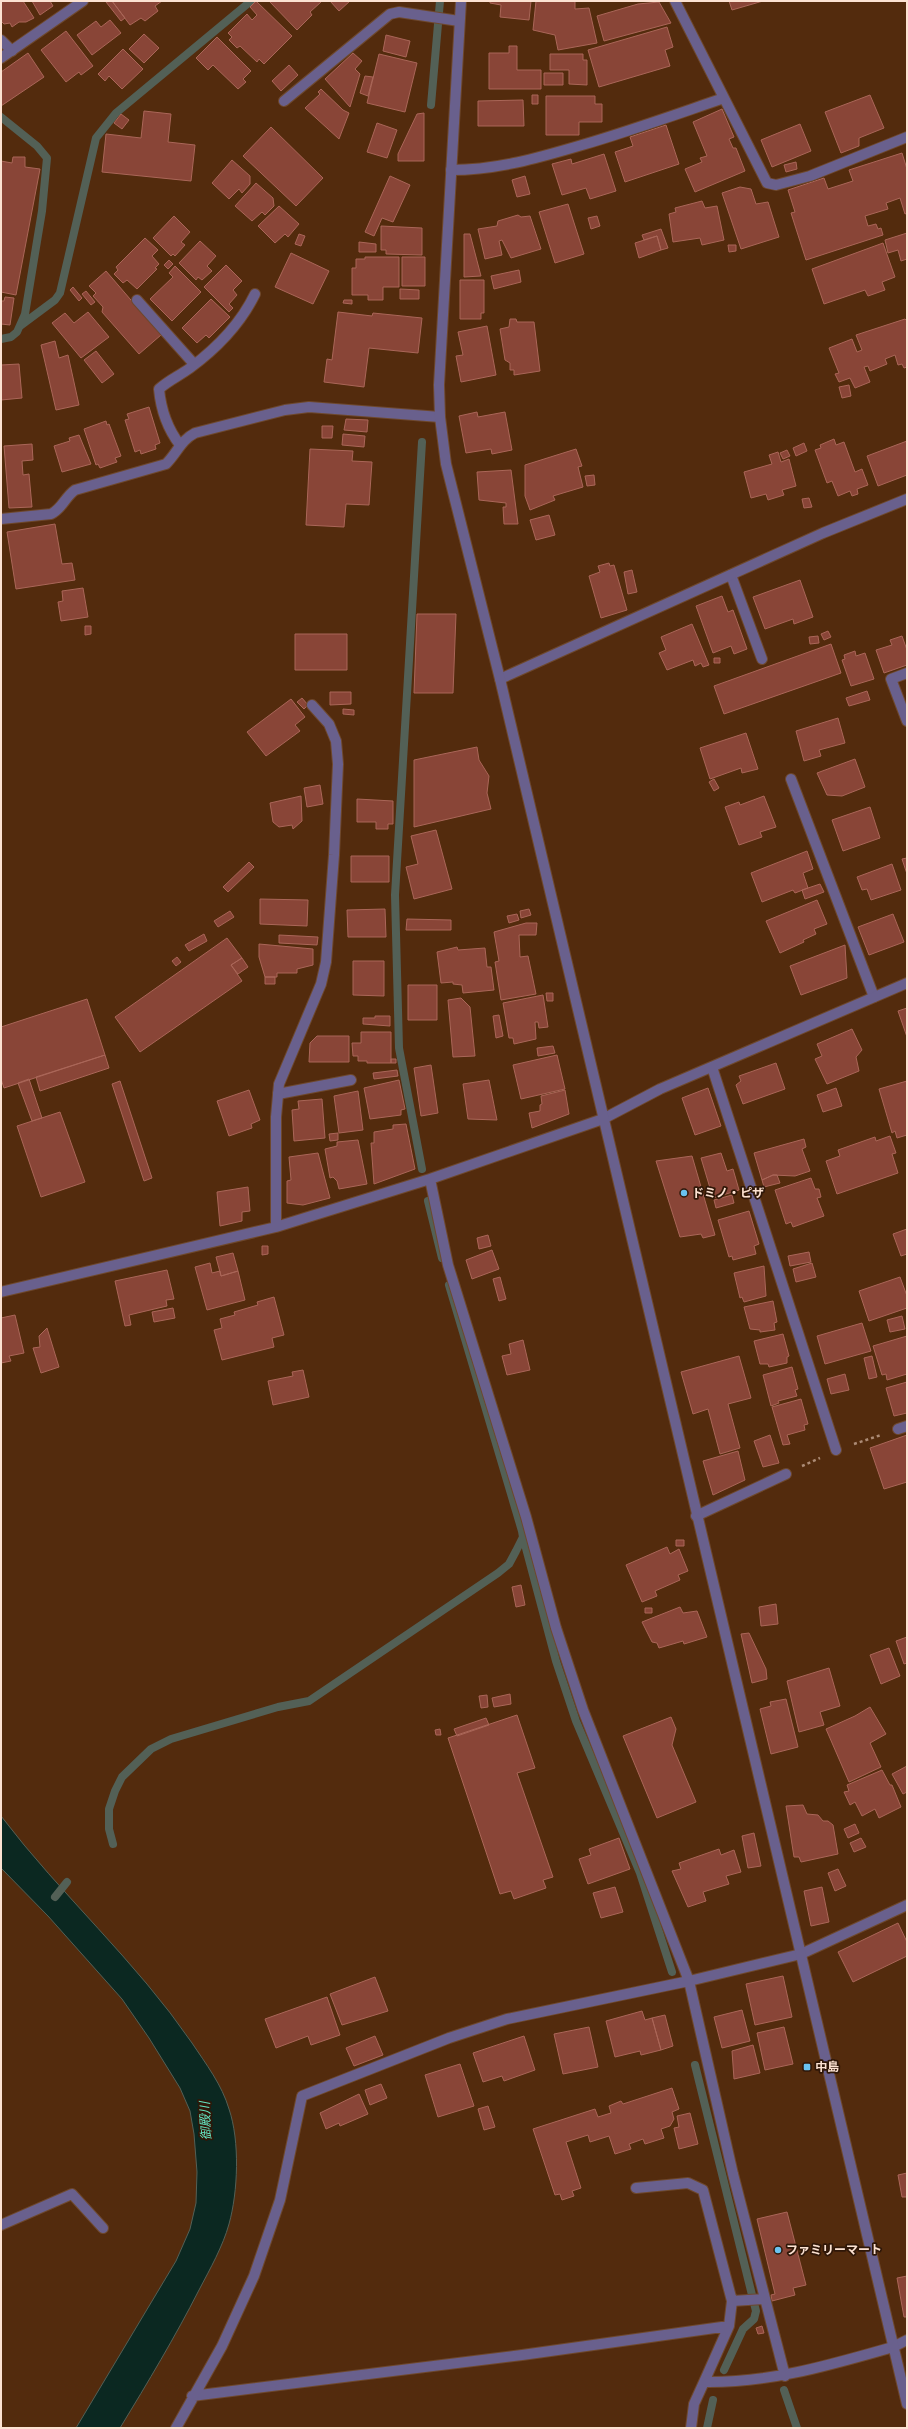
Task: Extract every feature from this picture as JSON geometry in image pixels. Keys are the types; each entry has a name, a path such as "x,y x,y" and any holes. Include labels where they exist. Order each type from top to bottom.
{"street":[{"path":"1,58 83,1"},
{"path":"461,1 439,385 440,417 446,464 500,679 696,1516 907,2404"},
{"path":"675,1 767,183 776,185 810,176 907,137"},
{"path":"284,101 390,14 399,12 459,21"},
{"path":"1,40 12,51"},
{"path":"451,170 501,167 541,157 622,133 724,98"},
{"path":"180,445 169,430 161,406 159,389 168,380 194,364 224,338 244,315 255,294"},
{"path":"137,300 194,364"},
{"path":"1,519 52,514 58,510 68,495 75,490 166,464 176,454 184,439 195,433 285,410 309,407 440,417"},
{"path":"500,679 823,533 907,499"},
{"path":"732,575 762,659"},
{"path":"907,673 891,679 907,721"},
{"path":"276,1227 276,1117 279,1084 321,984 326,962 338,764 336,741 329,724 312,706"},
{"path":"791,779 874,997"},
{"path":"1,1292 276,1227 430,1179 603,1119 660,1089 907,982"},
{"path":"712,1067 836,1450"},
{"path":"278,1094 351,1080"},
{"path":"430,1179 448,1265 526,1517 556,1628 583,1710 689,1981 732,2174 762,2299 785,2376"},
{"path":"696,1516 786,1474"},
{"path":"176,2428 192,2396 222,2346 254,2276 280,2200 302,2096 450,2038 507,2018 689,1981 801,1954 907,1905"},
{"path":"636,2188 688,2183 703,2190 732,2301 729,2326 694,2404 691,2428"},
{"path":"1,2225 72,2194 103,2228"},
{"path":"732,2301 762,2299"},
{"path":"192,2396 522,2355 729,2326"},
{"path":"704,2382 736,2382 785,2376 893,2347 907,2340"}],"water":[{"name":"御殿川","path":"1,1816 48,1873 123,1956 170,2013 218,2083 226,2100 233,2122 236,2151 236,2182 232,2211 223,2241 180,2325 120,2428 76,2428 176,2261 190,2229 196,2203 197,2172 194,2134 190,2111 180,2088 149,2038 122,1999 48,1916 1,1868"}],"building":[{"path":"1,1 23,1 34,18 26,22 19,22 12,27 10,23 4,24 1,21"},
{"path":"32,1 50,1 53,6 40,15"},
{"path":"112,1 162,1 155,6 158,11 145,21 141,18 130,25"},
{"path":"112,1 125,18 121,21 106,2"},
{"path":"256,1 292,36 264,64 259,59 257,62 240,46 237,48 229,40 232,37 228,33 247,14 252,20 257,15 250,7"},
{"path":"269,1 321,2 310,12 312,15 297,30"},
{"path":"330,1 350,1 339,11"},
{"path":"490,1 531,1 529,20 500,17 501,5 490,3"},
{"path":"536,1 575,1 575,9 589,8 597,43 558,50 555,35 533,30"},
{"path":"729,1 763,1 732,10"},
{"path":"659,2 671,23 604,41 597,16 638,4"},
{"path":"110,20 121,33 92,55 77,35 96,21 101,27"},
{"path":"667,27 673,47 665,50 670,66 599,87 588,50"},
{"path":"66,31 93,66 81,75 79,72 66,82 41,50"},
{"path":"144,34 159,48 144,63 129,49"},
{"path":"386,35 410,41 406,57 383,51"},
{"path":"217,37 251,71 243,79 246,82 238,89 213,65 208,70 196,58"},
{"path":"509,46 517,46 517,70 541,70 541,89 489,89 489,53 509,53"},
{"path":"123,49 143,69 122,89 109,76 105,81 98,74"},
{"path":"28,53 44,77 1,106 1,72"},
{"path":"353,53 362,61 355,69 360,74 350,107 325,79"},
{"path":"379,54 417,63 405,112 367,103"},
{"path":"550,54 583,54 583,60 587,60 587,85 569,84 569,70 550,70"},
{"path":"289,65 298,75 281,91 272,81"},
{"path":"544,73 563,73 563,85 544,85"},
{"path":"365,76 373,77 368,96 360,93"},
{"path":"321,89 343,110 349,113 339,139 305,108 320,94 318,92"},
{"path":"532,95 538,95 538,104 532,104"},
{"path":"870,95 884,128 859,138 859,146 841,153 825,112"},
{"path":"546,96 595,96 595,104 602,104 602,122 579,122 579,135 546,135"},
{"path":"523,100 524,126 478,126 478,101"},
{"path":"722,109 734,137 729,139 733,148 736,148 745,171 695,192 685,169 702,162 700,158 707,156 693,122"},
{"path":"144,111 171,114 168,142 195,145 191,181 102,172 106,134 141,138"},
{"path":"424,113 424,161 398,161 398,154 417,114"},
{"path":"121,114 129,120 122,129 114,123"},
{"path":"377,123 397,130 387,158 367,152"},
{"path":"800,124 811,151 772,167 761,140"},
{"path":"666,125 679,164 625,182 615,152 633,146 630,137"},
{"path":"271,127 323,178 296,206 243,156"},
{"path":"902,153 907,169 907,213 905,214 900,198 886,203 888,209 865,216 868,226 876,224 878,229 881,228 883,235 806,260 791,213 795,212 788,190 824,178 828,189 853,181 849,170"},
{"path":"604,154 616,191 590,199 586,188 562,195 552,164 571,159 572,164"},
{"path":"13,157 25,157 25,167 40,169 16,295 1,292 1,161 12,163"},
{"path":"232,160 250,176 250,184 242,193 239,189 229,199 212,183"},
{"path":"796,162 797,169 786,172 784,165"},
{"path":"390,176 410,185 393,222 382,218 374,236 365,232"},
{"path":"525,176 530,194 517,197 512,180"},
{"path":"256,183 273,198 274,206 265,215 262,212 252,221 235,206"},
{"path":"740,187 751,189 756,204 768,202 779,237 741,249 722,193"},
{"path":"702,201 705,208 717,206 724,240 702,245 700,238 673,242 669,214 676,212 675,208"},
{"path":"568,204 584,254 555,263 539,212"},
{"path":"279,206 299,224 288,237 285,234 275,243 258,226"},
{"path":"518,215 521,217 530,216 541,249 511,258 502,240 499,241 502,255 485,259 478,229 497,226 498,221"},
{"path":"174,216 190,232 181,242 185,245 175,256 173,254 171,256 153,238"},
{"path":"597,216 600,226 591,229 588,218"},
{"path":"381,226 422,228 422,255 386,254 386,250 381,250"},
{"path":"661,229 668,248 661,250 657,236 644,240 642,235"},
{"path":"907,233 907,259 901,261 898,250 888,253 885,240"},
{"path":"299,234 305,236 301,246 295,244"},
{"path":"464,234 470,234 481,276 464,277"},
{"path":"657,236 661,250 639,258 635,243"},
{"path":"145,238 158,250 152,256 159,264 155,268 157,269 137,289 127,280 123,283 114,274 118,270 116,267"},
{"path":"200,241 216,256 207,266 212,271 202,280 198,277 196,280 179,263"},
{"path":"359,242 376,244 376,252 359,252"},
{"path":"883,243 895,277 882,282 885,290 868,296 865,290 824,304 812,269"},
{"path":"728,245 736,245 736,251 729,252"},
{"path":"291,253 329,271 313,304 275,287"},
{"path":"365,257 399,257 399,287 383,287 383,300 368,300 368,295 352,295 352,268 356,268 356,259 365,259"},
{"path":"402,257 425,257 425,286 402,286"},
{"path":"169,260 173,264 168,269 164,265"},
{"path":"226,265 242,281 233,290 237,295 229,304 233,308 229,312 204,287"},
{"path":"175,266 201,292 172,321 150,299 173,277 169,273"},
{"path":"519,270 521,282 494,289 491,276"},
{"path":"106,271 161,335 139,354 102,312 103,307 93,296 96,293 89,286"},
{"path":"460,280 484,280 484,313 481,313 481,319 460,319"},
{"path":"73,287 82,298 79,301 70,290"},
{"path":"400,289 419,290 419,299 400,299"},
{"path":"86,291 95,302 91,305 82,294"},
{"path":"5,297 14,298 10,325 1,324 1,301 4,301"},
{"path":"211,299 230,317 209,338 206,335 197,343 182,328"},
{"path":"344,300 352,300 352,304 343,303"},
{"path":"88,312 109,337 81,358 52,323 65,313 74,323"},
{"path":"338,312 372,316 373,313 422,318 418,353 369,348 364,387 324,382 327,359 332,360"},
{"path":"510,319 516,319 517,322 534,322 540,371 514,375 514,370 510,370 510,363 505,360 500,329 509,327"},
{"path":"905,319 907,321 907,367 904,368 902,364 898,365 895,355 885,359 887,364 870,371 868,366 864,367 870,382 855,388 850,378 839,382 835,374 839,373 829,348 852,339 857,352 862,350 856,335"},
{"path":"487,326 496,375 461,382 456,356 463,355 458,332"},
{"path":"55,341 59,358 68,355 79,405 56,410 41,345"},
{"path":"96,351 114,374 102,383 84,360"},
{"path":"19,364 22,398 1,400 1,365"},
{"path":"849,385 851,396 842,398 839,387"},
{"path":"149,407 160,443 155,445 156,449 141,454 140,450 135,452 125,420 129,419 127,414"},
{"path":"477,412 478,417 505,412 512,450 492,454 491,449 466,453 459,416"},
{"path":"346,419 368,420 367,432 344,430"},
{"path":"106,421 107,425 109,424 121,456 115,458 117,462 100,468 98,464 96,465 84,429"},
{"path":"322,426 333,426 332,438 322,438"},
{"path":"343,434 365,436 364,447 342,445"},
{"path":"79,435 91,464 62,472 54,446 70,441 69,438"},
{"path":"834,439 836,445 844,442 855,472 862,469 868,485 857,489 858,494 852,496 850,491 838,496 832,481 827,483 815,450 821,448 820,445"},
{"path":"907,441 907,475 878,486 867,456"},
{"path":"804,443 807,451 796,456 793,448"},
{"path":"32,444 33,460 22,461 23,475 29,474 32,507 9,508 4,446"},
{"path":"310,449 353,451 352,461 372,462 369,505 346,504 344,527 306,525"},
{"path":"576,449 582,466 578,467 583,487 553,496 555,500 530,510 525,496 525,465"},
{"path":"787,450 790,456 783,459 780,453"},
{"path":"778,452 781,462 789,459 796,486 782,490 784,495 768,500 766,494 751,498 744,472 772,464 769,455"},
{"path":"511,470 518,524 504,524 503,507 506,507 506,503 479,500 477,472"},
{"path":"594,475 595,485 587,486 585,476"},
{"path":"809,498 812,507 804,508 802,499"},
{"path":"549,515 555,535 536,540 530,520"},
{"path":"55,524 62,564 72,563 75,580 16,589 7,532"},
{"path":"609,563 610,566 614,565 627,610 601,618 589,576 600,572 598,566"},
{"path":"632,570 637,592 628,594 624,572"},
{"path":"800,580 813,617 794,624 793,619 765,629 753,597"},
{"path":"83,588 88,617 61,621 58,602 63,601 62,591"},
{"path":"722,596 728,612 733,610 747,649 734,654 731,646 713,653 696,606"},
{"path":"417,614 456,614 453,693 414,693"},
{"path":"692,624 709,665 703,667 701,663 695,666 693,660 667,670 659,653 666,650 661,637"},
{"path":"85,626 91,626 91,634 85,635"},
{"path":"828,631 831,637 824,640 821,634"},
{"path":"295,634 347,634 347,670 295,670"},
{"path":"818,636 819,643 810,644 809,637"},
{"path":"902,636 907,650 907,665 884,673 876,650 892,645 890,640"},
{"path":"831,644 841,673 724,714 714,686"},
{"path":"855,651 856,656 865,653 874,679 851,686 842,660 845,659 844,655"},
{"path":"714,658 720,658 720,663 714,663"},
{"path":"867,691 870,700 849,706 846,698"},
{"path":"330,692 351,692 351,704 330,705"},
{"path":"302,698 308,705 304,709 297,702"},
{"path":"291,699 305,717 295,725 300,731 266,756 247,732"},
{"path":"343,709 354,710 354,715 343,714"},
{"path":"838,718 845,743 819,750 821,756 804,761 796,731"},
{"path":"746,733 758,769 742,773 741,768 710,779 700,748"},
{"path":"477,747 479,760 489,776 487,793 491,809 414,827 414,760"},
{"path":"855,759 865,787 842,796 827,795 817,773"},
{"path":"714,779 719,788 714,791 709,782"},
{"path":"320,785 323,804 307,807 304,788"},
{"path":"301,796 302,821 293,829 292,825 279,827 273,822 270,803"},
{"path":"764,796 776,827 760,832 762,837 739,845 725,807 739,802 740,805"},
{"path":"357,799 393,801 393,824 388,824 388,829 376,829 376,822 357,822"},
{"path":"870,807 880,838 843,851 832,820"},
{"path":"436,830 452,889 414,899 406,867 418,864 411,836"},
{"path":"807,851 813,869 803,873 808,888 795,893 793,890 762,902 751,873"},
{"path":"351,856 389,856 389,882 351,882"},
{"path":"907,858 907,874 902,859"},
{"path":"249,862 254,867 228,892 223,887"},
{"path":"892,864 901,890 871,900 867,889 862,890 857,877"},
{"path":"820,884 824,892 805,899 802,890"},
{"path":"260,899 308,900 307,926 260,924"},
{"path":"817,900 827,924 814,929 816,934 803,940 804,942 780,953 766,921"},
{"path":"385,909 386,937 348,937 347,910"},
{"path":"529,909 531,915 521,918 520,911"},
{"path":"230,911 234,917 218,927 214,921"},
{"path":"517,914 519,920 509,923 507,916"},
{"path":"893,914 904,942 869,955 858,927"},
{"path":"407,919 451,920 451,930 406,930"},
{"path":"526,923 537,923 536,935 519,935 520,957 528,956 536,994 501,1000 495,962 499,961 494,932"},
{"path":"204,934 207,941 189,951 185,945"},
{"path":"279,935 318,937 317,945 279,943"},
{"path":"227,938 242,958 231,965 242,981 140,1052 115,1017"},
{"path":"259,944 313,949 313,965 297,969 297,973 277,973 277,977 265,977 259,957"},
{"path":"845,945 847,978 801,995 790,966"},
{"path":"457,947 458,950 485,948 487,967 491,967 494,990 463,993 462,985 453,984 453,982 441,983 437,952"},
{"path":"177,957 181,962 176,966 172,961"},
{"path":"242,958 248,967 238,974 231,965"},
{"path":"353,961 384,961 384,996 353,995"},
{"path":"265,977 275,977 275,984 265,984"},
{"path":"408,985 437,985 437,1020 408,1020"},
{"path":"546,993 553,993 553,1001 547,1001"},
{"path":"543,995 548,1027 539,1028 538,1022 535,1022 536,1039 514,1044 513,1038 509,1038 503,1003"},
{"path":"461,998 470,1007 475,1056 453,1057 448,1000"},
{"path":"87,999 105,1055 4,1088 1,1079 1,1027"},
{"path":"907,1008 907,1037 898,1011"},
{"path":"499,1015 503,1036 496,1038 493,1016"},
{"path":"375,1016 390,1016 390,1026 363,1024 363,1018 375,1018"},
{"path":"852,1029 862,1050 856,1057 859,1071 827,1084 815,1059 822,1056 817,1044"},
{"path":"361,1032 391,1032 391,1063 367,1063 367,1061 358,1061 358,1056 353,1056 352,1043 361,1043"},
{"path":"317,1036 349,1036 349,1062 309,1062 310,1043"},
{"path":"553,1046 555,1053 538,1056 537,1048"},
{"path":"105,1055 109,1068 40,1091 36,1077"},
{"path":"557,1055 565,1089 521,1099 513,1065"},
{"path":"391,1059 396,1059 396,1063 391,1063"},
{"path":"776,1063 785,1089 743,1104 736,1085 741,1081 739,1076"},
{"path":"431,1065 438,1113 421,1116 414,1068"},
{"path":"397,1070 398,1076 374,1079 373,1073"},
{"path":"29,1079 42,1118 32,1121 18,1083"},
{"path":"399,1080 405,1109 401,1110 401,1115 370,1119 364,1088"},
{"path":"489,1080 497,1120 468,1119 463,1084"},
{"path":"120,1081 152,1178 144,1181 112,1084"},
{"path":"907,1081 907,1135 897,1138 895,1131 892,1133 879,1089"},
{"path":"708,1088 721,1126 695,1135 682,1098"},
{"path":"836,1088 842,1106 823,1112 817,1095"},
{"path":"249,1090 260,1120 251,1124 252,1128 229,1136 217,1101"},
{"path":"565,1090 569,1114 532,1128 529,1113 540,1111 540,1105 542,1104 541,1096"},
{"path":"358,1091 363,1130 339,1133 334,1096"},
{"path":"322,1099 325,1138 294,1141 292,1110 299,1109 298,1101"},
{"path":"60,1112 85,1182 41,1197 17,1126"},
{"path":"406,1124 415,1169 374,1184 371,1143 374,1143 374,1132 393,1129 393,1125"},
{"path":"338,1133 338,1140 330,1141 329,1134"},
{"path":"890,1136 896,1153 892,1154 898,1173 837,1194 826,1161 840,1156 838,1150 875,1137 876,1141"},
{"path":"804,1139 806,1147 802,1149 810,1171 795,1176 773,1175 762,1180 754,1153"},
{"path":"358,1140 367,1184 339,1189 337,1181 333,1177 330,1178 325,1149 337,1146 337,1142"},
{"path":"318,1153 330,1198 303,1205 287,1203 287,1181 291,1180 289,1157"},
{"path":"721,1153 727,1171 733,1169 739,1190 713,1198 701,1158"},
{"path":"692,1156 715,1235 703,1238 701,1234 680,1237 656,1161"},
{"path":"773,1175 777,1175 780,1183 764,1187 762,1180"},
{"path":"811,1178 815,1189 819,1189 821,1197 817,1198 824,1216 793,1227 791,1222 786,1224 775,1190"},
{"path":"248,1187 250,1211 242,1212 242,1221 220,1226 217,1192"},
{"path":"732,1195 734,1203 716,1208 714,1200"},
{"path":"749,1211 759,1244 754,1246 756,1254 733,1260 732,1256 729,1257 718,1220"},
{"path":"907,1229 907,1254 901,1256 893,1234"},
{"path":"488,1235 491,1246 479,1249 477,1238"},
{"path":"262,1246 268,1246 268,1254 262,1255"},
{"path":"492,1250 499,1269 472,1279 466,1260"},
{"path":"809,1252 811,1262 790,1266 788,1256"},
{"path":"233,1253 238,1271 221,1276 216,1257"},
{"path":"210,1263 212,1273 220,1271 221,1276 238,1271 245,1300 207,1310 195,1267"},
{"path":"812,1263 816,1277 796,1282 793,1269"},
{"path":"764,1266 766,1296 744,1302 742,1297 740,1298 734,1273"},
{"path":"167,1270 174,1299 166,1300 167,1306 129,1315 131,1325 125,1326 115,1281"},
{"path":"500,1277 506,1299 499,1301 493,1279"},
{"path":"900,1277 907,1296 907,1308 869,1321 859,1291"},
{"path":"274,1297 284,1335 272,1338 274,1347 222,1360 214,1330 222,1328 220,1319 235,1315 234,1312 258,1305 257,1302"},
{"path":"773,1301 777,1322 774,1323 775,1330 760,1332 760,1330 750,1329 744,1307"},
{"path":"173,1308 175,1318 154,1322 152,1312"},
{"path":"15,1315 24,1353 9,1356 11,1361 1,1363 1,1318"},
{"path":"902,1316 905,1329 890,1332 887,1320"},
{"path":"862,1323 871,1351 825,1364 817,1336"},
{"path":"47,1328 59,1367 41,1373 33,1348 40,1347 39,1336"},
{"path":"783,1334 789,1356 787,1357 787,1363 769,1367 768,1364 760,1364 754,1341"},
{"path":"907,1336 907,1374 887,1380 886,1374 882,1375 873,1346"},
{"path":"523,1340 530,1370 507,1375 502,1356 511,1354 509,1344"},
{"path":"739,1356 751,1398 728,1404 740,1448 720,1454 708,1409 693,1414 681,1372"},
{"path":"872,1356 877,1377 869,1379 864,1358"},
{"path":"792,1367 798,1389 795,1390 797,1396 778,1401 779,1403 771,1406 763,1375"},
{"path":"303,1370 309,1397 273,1405 268,1381 293,1376 292,1372"},
{"path":"845,1374 849,1390 831,1394 827,1379"},
{"path":"907,1382 907,1413 894,1416 886,1388"},
{"path":"801,1399 808,1424 804,1425 805,1430 787,1435 790,1444 783,1445 772,1407"},
{"path":"770,1435 779,1463 763,1467 754,1441"},
{"path":"907,1435 907,1482 884,1489 870,1448"},
{"path":"738,1451 745,1480 713,1495 703,1461"},
{"path":"676,1540 684,1540 684,1546 676,1546"},
{"path":"667,1547 670,1554 679,1549 688,1571 678,1575 680,1580 655,1591 657,1596 642,1602 626,1565"},
{"path":"521,1585 525,1605 516,1607 512,1587"},
{"path":"776,1604 778,1624 761,1626 759,1607"},
{"path":"680,1607 683,1613 697,1611 707,1637 684,1644 683,1641 659,1648 657,1643 652,1642 642,1622"},
{"path":"645,1608 652,1608 652,1613 645,1613"},
{"path":"749,1633 766,1669 767,1679 752,1683 741,1634"},
{"path":"907,1637 907,1663 904,1664 896,1641"},
{"path":"889,1648 900,1676 881,1684 870,1655"},
{"path":"829,1668 840,1706 820,1712 824,1725 799,1732 787,1681"},
{"path":"510,1694 511,1704 494,1707 492,1698"},
{"path":"487,1695 488,1707 481,1708 479,1696"},
{"path":"786,1699 798,1747 771,1754 760,1709 771,1706 770,1702"},
{"path":"870,1707 886,1734 870,1743 881,1767 849,1782 826,1729 855,1716"},
{"path":"517,1715 535,1768 517,1773 553,1877 543,1880 546,1888 514,1899 511,1891 500,1894 448,1738"},
{"path":"671,1717 676,1729 672,1745 696,1802 657,1818 623,1736"},
{"path":"486,1718 489,1725 457,1736 454,1729"},
{"path":"440,1729 441,1735 436,1735 435,1730"},
{"path":"907,1766 907,1792 903,1794 892,1774"},
{"path":"882,1770 890,1785 892,1785 901,1807 879,1818 875,1809 862,1816 855,1802 850,1805 844,1792 849,1791 847,1785"},
{"path":"803,1805 807,1814 818,1815 823,1821 828,1821 833,1825 838,1854 801,1862 799,1857 794,1857 786,1806"},
{"path":"855,1824 859,1833 848,1838 844,1829"},
{"path":"754,1833 761,1866 748,1868 742,1836"},
{"path":"619,1838 630,1869 588,1884 579,1859 591,1855 589,1849"},
{"path":"861,1838 866,1847 854,1852 850,1843"},
{"path":"719,1849 721,1855 734,1850 741,1872 726,1876 729,1884 703,1892 706,1901 688,1907 672,1871 681,1869 679,1863"},
{"path":"838,1869 846,1886 835,1891 828,1873"},
{"path":"615,1887 623,1912 601,1918 593,1893"},
{"path":"822,1887 829,1922 811,1926 804,1891"},
{"path":"898,1923 907,1942 907,1956 853,1982 838,1952"},
{"path":"783,1976 792,2017 755,2025 746,1984"},
{"path":"375,1977 388,2011 342,2025 330,1994"},
{"path":"327,1997 340,2035 311,2045 308,2036 276,2048 265,2019"},
{"path":"742,2010 750,2041 722,2048 714,2017"},
{"path":"642,2011 645,2020 652,2018 661,2050 641,2055 640,2051 615,2057 606,2021"},
{"path":"665,2015 673,2046 661,2050 652,2018"},
{"path":"589,2027 598,2067 563,2074 554,2034"},
{"path":"784,2027 793,2064 765,2070 757,2033"},
{"path":"375,2036 383,2055 354,2066 346,2048"},
{"path":"524,2036 535,2070 504,2081 502,2076 483,2082 473,2053"},
{"path":"753,2045 760,2073 734,2079 732,2051"},
{"path":"460,2064 474,2106 438,2117 425,2075"},
{"path":"381,2084 387,2098 370,2105 365,2090"},
{"path":"672,2088 679,2109 672,2112 674,2119 670,2126 661,2129 664,2138 645,2144 643,2139 629,2144 631,2149 615,2154 609,2136 590,2142 588,2135 566,2142 581,2188 572,2191 574,2196 562,2200 560,2194 555,2195 533,2129 595,2109 598,2117 611,2113 609,2106 621,2101 623,2104"},
{"path":"359,2094 368,2114 340,2126 339,2123 326,2129 320,2113"},
{"path":"488,2106 495,2127 484,2130 478,2109"},
{"path":"690,2113 698,2144 679,2149 674,2128 679,2127 677,2116"},
{"path":"907,2173 907,2197 902,2197 898,2175"},
{"path":"787,2212 806,2285 793,2288 795,2295 772,2301 771,2295 775,2294 757,2219"},
{"path":"907,2276 907,2317 904,2317 897,2278"},
{"path":"762,2326 764,2333 758,2334 756,2328"}],"waterway":[{"path":"20,326 55,300 60,293 96,138 116,113 251,1"},
{"path":"431,105 440,1"},
{"path":"1,117 37,146 47,158 42,211 25,314 17,332 11,337 1,339"},
{"path":"422,442 395,895 399,1048 422,1169"},
{"path":"428,1201 442,1258"},
{"path":"113,1844 109,1829 109,1809 115,1791 122,1777 151,1749 171,1739 278,1707 309,1701 498,1573 509,1564 523,1537 522,1531 449,1285"},
{"path":"523,1537 556,1661 576,1721 640,1873 672,1972"},
{"path":"55,1897 67,1882"},
{"path":"695,2065 756,2311 754,2319 743,2329 724,2370"},
{"path":"784,2390 797,2428"},
{"path":"707,2428 713,2400"}],"place":[{"name":"ドミノ・ピザ","path":"684,1193"},
{"name":"中島","path":"807,2067"},
{"name":"ファミリーマート","path":"778,2250"}]}
